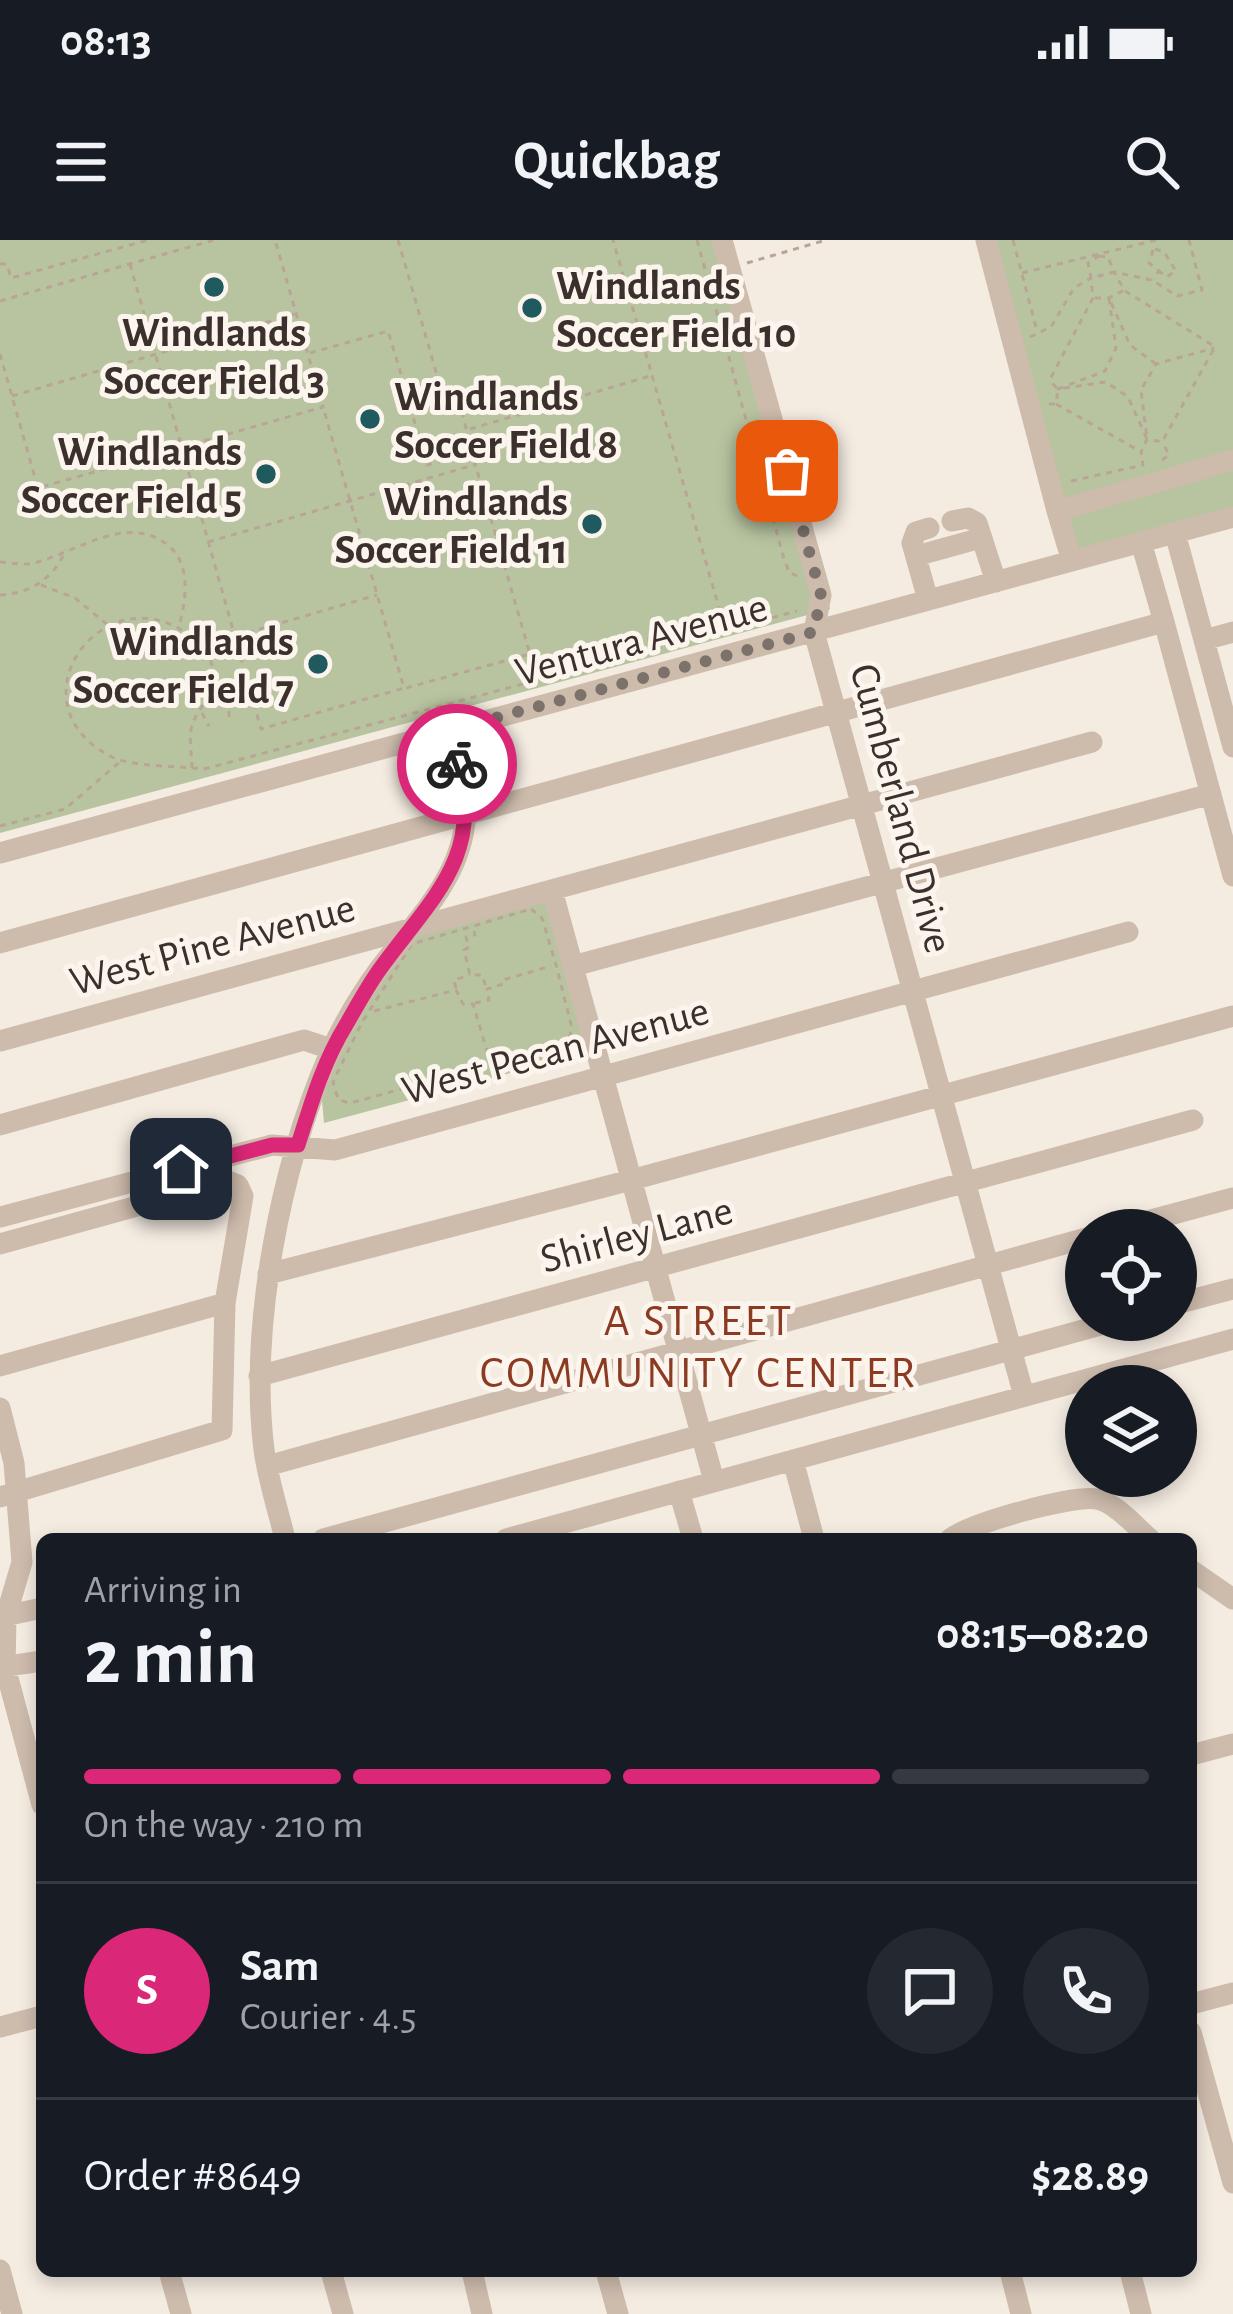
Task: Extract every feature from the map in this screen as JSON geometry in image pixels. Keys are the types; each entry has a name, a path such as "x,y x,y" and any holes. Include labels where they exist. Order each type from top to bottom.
{"street":[{"name":"Cumberland Drive","path":"722,240 821,595 815,620 836,714 1024,1396"},
{"path":"986,240 1072,561"},
{"path":"1058,511 1233,460"},
{"name":"Ventura Avenue","path":"0,853 447,731 815,620 928,601 1233,517"},
{"path":"952,521 975,521 996,582"},
{"path":"928,601 914,534 929,528"},
{"path":"1174,533 1233,747"},
{"path":"916,556 981,538"},
{"path":"1142,542 1233,876"},
{"path":"0,943 1164,622"},
{"path":"1204,640 1233,632"},
{"path":"284,1533 268,1466 259,1376 268,1274 298,1145 332,1049 362,1011 379,971 445,887 465,832 465,790 447,731"},
{"name":"West Pine Avenue","path":"0,1041 413,928 470,919 552,890 1092,742"},
{"path":"567,964 1210,794"},
{"path":"552,890 567,964 603,1076 714,1481"},
{"name":"West Pecan Avenue","path":"0,1217 272,1145 334,1150 1129,932"},
{"path":"268,1274 1233,1016"},
{"path":"0,1125 304,1040 332,1049"},
{"name":"Shirley Lane","path":"259,1376 1193,1120"},
{"path":"0,1244 228,1181 238,1185 243,1196 225,1303 222,1430 8,1493"},
{"path":"1192,1209 1233,1198"},
{"path":"268,1466 1065,1244"},
{"path":"1197,1298 1233,1289"},
{"path":"0,1366 225,1303"},
{"path":"345,1533 1065,1335"},
{"path":"528,1533 1233,1339"},
{"path":"0,1408 14,1463 8,1493 22,1562 3,1617 2,1667 36,1784"},
{"path":"793,1460 812,1533"},
{"path":"680,1491 692,1533"},
{"path":"960,1533 999,1518 1094,1499 1111,1506 1143,1533"},
{"path":"1197,1574 1233,1599"},
{"path":"3,1617 36,1609"},
{"path":"2,1667 36,1661"},
{"path":"1197,1753 1233,1744"},
{"path":"1197,2002 1233,1993"},
{"path":"0,2027 36,2018"},
{"path":"1197,2054 1233,2183"},
{"path":"0,2270 12,2314"},
{"path":"171,2277 181,2314"},
{"path":"333,2277 343,2314"},
{"path":"473,2277 482,2314"},
{"path":"608,2277 618,2314"},
{"path":"1012,2277 1022,2314"},
{"path":"1132,2277 1141,2314"}],"path":[{"path":"0,264 7,264 11,278 148,240"},
{"path":"0,301 214,240"},
{"path":"275,240 404,688"},
{"path":"398,240 446,404"},
{"path":"412,413 458,400 537,670 722,618 614,240"},
{"path":"698,240 784,560 789,572 804,580"},
{"path":"729,266 826,240"},
{"path":"1012,240 1037,332"},
{"path":"1025,341 1051,327 1074,287 1091,278 1114,272 1152,280 1177,296 1202,290 1189,240"},
{"path":"1022,273 1155,241 1149,262 1166,277 1176,271 1164,252 1154,249"},
{"path":"1038,386 1049,381 1093,298 1088,262 1099,256 1108,257 1124,290 1215,347"},
{"path":"130,264 261,729 530,654"},
{"path":"1152,280 1159,271"},
{"path":"1093,298 1109,298 1124,290"},
{"path":"1109,298 1130,345 1156,364"},
{"path":"1058,389 1105,371 1116,348 1109,298"},
{"path":"12,396 296,314"},
{"path":"308,354 388,331 428,465 472,453"},
{"path":"1065,482 1143,465 1141,452 1147,439 1142,390 1156,364 1215,347"},
{"path":"1162,442 1215,347"},
{"path":"0,354 38,488 323,406"},
{"path":"466,430 652,376"},
{"path":"1049,381 1058,389 1106,382 1129,397 1147,439"},
{"path":"1056,404 1058,389"},
{"path":"1043,405 1056,404 1141,452"},
{"path":"1147,439 1162,442"},
{"path":"1162,442 1169,455"},
{"path":"208,542 476,465"},
{"path":"0,562 27,565 132,531 153,534 175,550 184,568 178,628"},
{"path":"0,595 39,585 61,562 66,549"},
{"path":"39,585 74,598 110,627"},
{"path":"235,637 377,595"},
{"path":"229,719 229,706 214,692 209,656 193,636 149,619 110,627 87,640 66,676 69,718 83,735 122,760 204,769 815,620"},
{"path":"192,768 191,730 214,692"},
{"path":"201,711 209,726"},
{"path":"0,826 64,808 122,760"},
{"path":"538,911 567,964 571,1039 343,1102 333,1082 362,1011 412,944 470,919 538,911"},
{"path":"470,919 475,935 466,937 470,947 464,950 470,975"},
{"path":"487,988 567,964"},
{"path":"482,975 487,988 489,1000 463,1004 454,980 482,975"},
{"path":"362,1011 456,990"},
{"path":"473,1004 503,1103"}],"green space":[{"path":"0,240 731,240 830,609 0,833"},
{"path":"984,240 1233,240 1233,511 1069,555"},
{"path":"552,891 596,1050 324,1123 320,1078 413,928"}],"way so far":[{"path":"457,764 447,731 814,632 821,595 787,471"}],"place":[{"name":"Windlands Soccer Field 3","path":"214,287"},
{"name":"Windlands Soccer Field 10","path":"532,308"},
{"name":"Windlands Soccer Field 8","path":"370,419"},
{"name":"Windlands Soccer Field 5","path":"266,474"},
{"name":"Windlands Soccer Field 11","path":"592,524"},
{"name":"Windlands Soccer Field 7","path":"318,664"}],"district":[{"name":"A STREET COMMUNITY CENTER","path":"699,1345"}],"route":[{"path":"181,1169 272,1145 298,1145 332,1049 379,971 445,887 465,832 465,790 457,764"}]}
